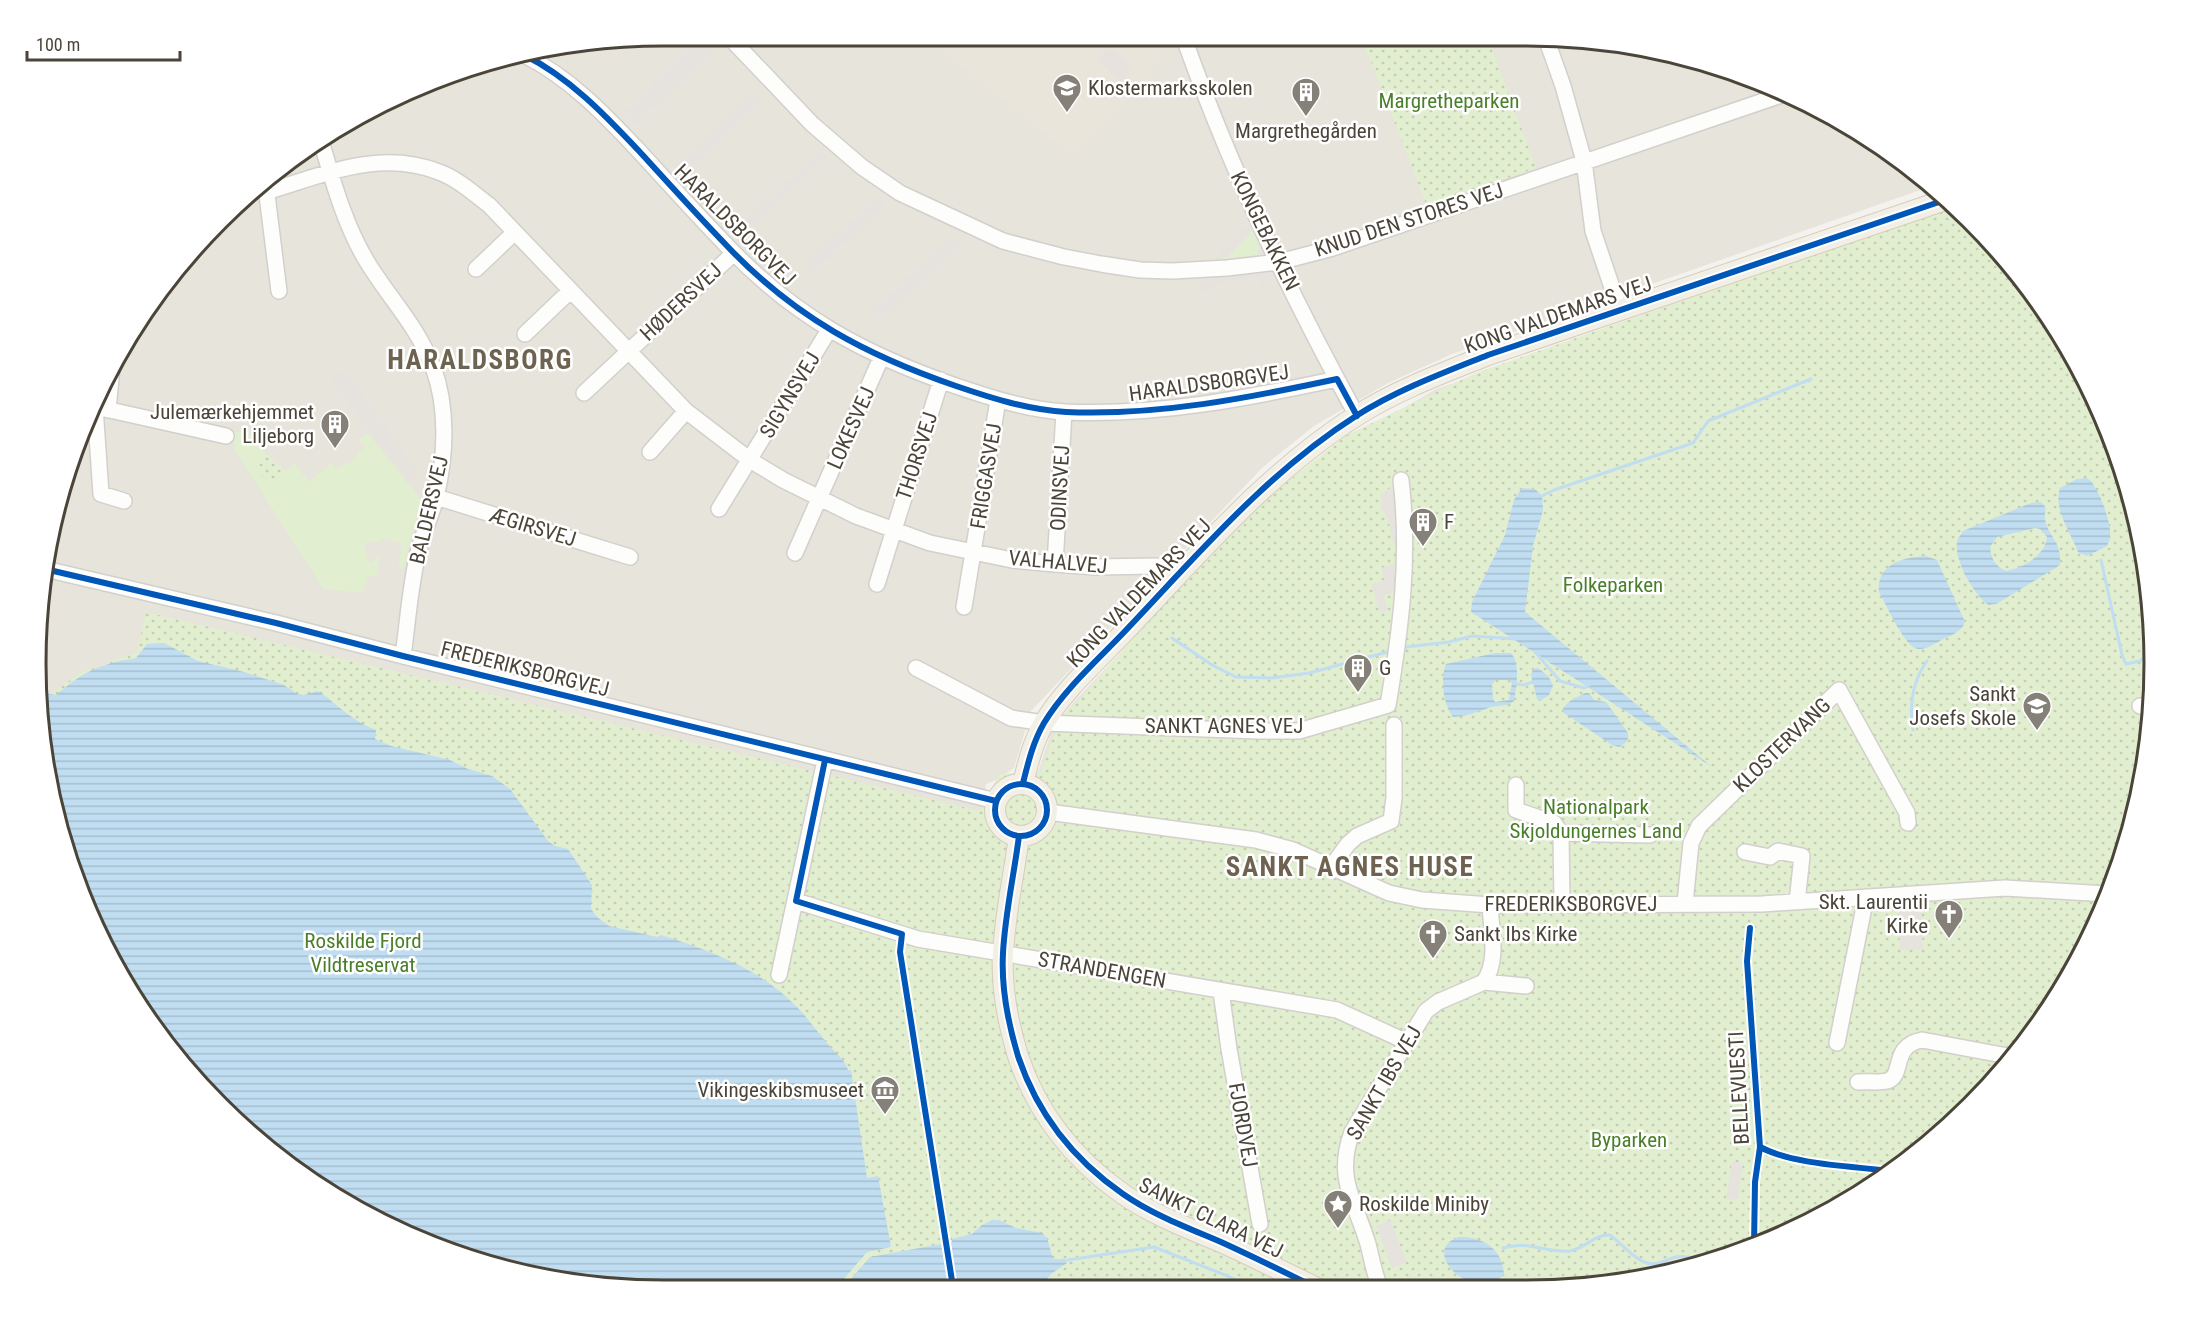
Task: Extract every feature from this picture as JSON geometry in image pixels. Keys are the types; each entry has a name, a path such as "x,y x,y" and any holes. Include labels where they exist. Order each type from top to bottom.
{"main road":[{"name":"KONG VALDEMARS VEJ","path":"1023,783 1035,742 1044,723 1064,696 1265,485 1304,453 1357,416 1416,383 1488,355 1936,203"},
{"path":"1023,783 1031,785 1044,796 1048,813 1041,828 1035,833 1019,836 1004,830 999,824 996,817 996,801 1006,788 1023,783"},
{"name":"SANKT CLARA VEJ","path":"1019,836 1003,954 1005,997 1011,1033 1024,1073 1039,1105 1076,1154 1124,1195 1157,1214 1300,1280"}],"street":[{"name":"KNUD DEN STORES VEJ","path":"738,46 812,124 862,167 900,193 1003,241 1064,257 1140,270 1227,268 1279,262 1333,248 1773,98"},
{"name":"KONGEBAKKEN","path":"1187,46 1222,141 1279,262 1357,416"},
{"path":"1549,47 1563,86 1584,161 1593,231 1620,311"},
{"name":"HARALDSBORGVEJ","path":"533,61 563,79 608,120 734,253 786,300 829,330 881,358 998,400 1064,412 1161,409 1244,399 1337,379"},
{"name":"BALDERSVEJ","path":"323,149 348,224 366,260 418,333 434,368 444,429 443,457 436,498 418,555 403,656"},
{"name":"VALHALVEJ","path":"279,291 267,195 269,192 362,164 389,161 438,171 464,185 478,197 686,411 750,460 783,480 893,531 930,543 1012,560 1096,567 1156,566 1174,578"},
{"path":"476,269 514,232"},
{"name":"HØDERSVEJ","path":"628,352 734,253"},
{"path":"525,334 570,291"},
{"name":"SIGYNSVEJ","path":"750,460 829,330"},
{"path":"584,393 628,352"},
{"name":"LOKESVEJ","path":"820,499 881,358"},
{"name":"THORSVEJ","path":"893,531 941,380"},
{"name":"FRIGGASVEJ","path":"974,553 998,400"},
{"path":"102,409 226,436"},
{"path":"650,452 686,411"},
{"name":"ODINSVEJ","path":"1055,564 1064,412"},
{"path":"98,416 101,494 124,501"},
{"path":"719,509 750,460"},
{"name":"SANKT AGNES VEJ","path":"916,668 1011,718 1044,723 1258,731 1299,730 1388,705 1406,566 1406,519 1401,480"},
{"name":"ÆGIRSVEJ","path":"436,498 630,557"},
{"path":"795,553 820,499"},
{"path":"876,584 893,531"},
{"path":"964,607 974,553"},
{"name":"FREDERIKSBORGVEJ","path":"54,571 276,622 403,656 996,801"},
{"name":"KLOSTERVANG","path":"1685,903 1691,843 1699,826 1839,690 1907,813 1908,824"},
{"path":"1332,866 1348,844 1358,836 1391,821 1394,798 1394,725"},
{"path":"778,975 825,760"},
{"path":"1516,784 1516,810 1554,823 1561,833 1563,905"},
{"name":"FREDERIKSBORGVEJ","path":"1048,813 1256,840 1293,850 1389,893 1422,900 1490,905 1797,902 2005,888 2099,894"},
{"path":"1561,833 1650,835"},
{"path":"1745,852 1770,857 1778,851 1802,856 1797,902"},
{"path":"1837,1043 1866,897"},
{"name":"STRANDENGEN","path":"796,901 918,939 1337,1010 1407,1042"},
{"path":"1484,982 1491,969 1490,905"},
{"name":"SANKT IBS VEJ","path":"1378,1280 1346,1181 1344,1162 1352,1132 1426,1011 1438,1002 1484,982 1526,986"},
{"name":"FJORDVEJ","path":"1221,991 1260,1224"},
{"path":"1858,1082 1889,1081 1894,1076 1905,1046 1910,1042 1922,1040 2003,1055"}],"shaded area":[{"path":"664,46 1526,46 1607,52 1647,58 1686,68 1763,93 1835,129 1869,150 1921,190 1452,354 1388,383 1314,426 1263,467 1031,711 1014,768 986,784 982,812 1037,775 1052,730 1074,702 1257,508 1325,454 1436,389 1896,238 2135,562 2144,664 2138,744 2132,784 2111,862 2097,900 2061,972 2040,1006 2016,1039 1963,1100 1902,1153 1869,1177 1835,1198 1763,1234 1725,1248 1647,1269 1607,1275 1544,1280 136,658 56,695 47,694 46,664 52,583 58,543 79,465 110,391 150,321 174,288 227,227 288,174 321,150 355,129 427,93 465,79 543,58 623,48"},
{"path":"688,46 714,46 713,52 635,125 623,113"},
{"name":"Klostermarksskolen","path":"937,46 1166,46 1148,66 1154,73 1072,155"},
{"path":"1109,46 1133,67 1122,81 1097,61"},
{"path":"754,92 764,100 683,176 675,168"},
{"path":"820,150 827,157 740,238 733,231"},
{"path":"878,196 887,205 813,274 804,264"},
{"path":"1246,224 1249,228 1249,235 1227,257 1224,257 1218,252"},
{"path":"951,237 961,245 880,321 870,311"},
{"path":"1269,273 1274,277 1261,289 1259,278 1219,282 1205,293 1195,280"},
{"path":"344,369 419,472 410,480 330,381"},
{"path":"1395,484 1405,498 1397,557 1389,524 1381,505 1382,494"},
{"path":"1399,562 1404,575 1394,579 1397,591 1383,596 1388,610 1381,613 1371,584 1384,580 1381,568"},
{"path":"1921,905 1923,950 1900,950 1898,907"},
{"path":"1732,1161 1743,1163 1738,1199 1726,1200"},
{"path":"1390,1220 1407,1262 1392,1268 1376,1226"}],"green space":[{"name":"Margretheparken","path":"1365,46 1491,46 1536,168 1427,206"},
{"name":"Nationalpark Skjoldungernes Land","path":"1943,209 1990,257 2040,321 2080,391 2111,465 2132,543 2138,583 2144,664 2142,704 2132,784 2122,823 2097,900 2080,936 2040,1006 2016,1039 1963,1100 1933,1127 1869,1177 1835,1198 1763,1234 1725,1248 1647,1269 1567,1279 1526,1280 664,1280 623,1279 543,1269 465,1248 391,1217 321,1177 257,1127 227,1100 200,1070 150,1006 110,936 79,862 58,784 48,697 80,673 137,653 146,612 980,811 999,774 1041,772 1058,723 1241,518 1347,435 1476,373"},
{"path":"1251,228 1260,247 1257,255 1225,259 1250,235"},
{"path":"248,431 259,446 285,471 295,464 309,482 331,463 336,469 358,457 356,454 365,447 359,440 368,433 421,500 403,569 399,569 401,543 383,538 381,541 364,543 368,561 372,563 379,553 377,577 368,575 363,593 323,589 235,450 233,432"},
{"path":"263,457 269,457 281,470 280,478 275,483 265,481 255,467 256,462"}],"water":[{"path":"2087,478 2096,488 2107,514 2110,538 2107,546 2087,556 2078,552 2061,513 2058,496 2060,488 2077,479"},
{"path":"1522,488 1535,489 1542,496 1543,510 1533,546 1525,612 1712,767 1471,612 1472,602 1505,535 1514,500"},
{"path":"2040,502 2046,509 2045,519 2059,550 2060,565 1998,603 1989,605 1977,594 1961,565 1958,555 1958,539 1963,531 2031,503","holes":["2035,528 2040,529 2047,537 2042,550 2032,560 2006,571 1996,564 1990,547 1997,537"]},
{"path":"1926,556 1937,560 1965,622 1962,628 1953,634 1928,647 1918,649 1907,641 1896,625 1879,592 1879,582 1882,575 1893,564 1909,558"},
{"name":"Roskilde Fjord Vildtreservat","path":"164,643 198,661 284,685 297,694 304,695 318,691 353,718 376,730 375,739 391,746 450,760 468,769 492,776 510,789 548,841 555,846 568,849 592,885 591,909 609,926 657,937 661,935 697,947 750,971 782,993 842,1059 848,1070 851,1070 867,1178 878,1176 891,1247 867,1252 843,1280 623,1279 543,1269 465,1248 427,1234 355,1198 288,1153 227,1100 174,1039 150,1006 129,972 93,900 68,823 58,784 47,694 56,695 93,670 136,658 147,644"},
{"path":"1495,653 1511,653 1517,670 1514,701 1472,714 1453,717 1444,691 1443,677 1446,664","holes":["1496,680 1509,680 1512,683 1509,700 1495,702 1492,684"]},
{"path":"1538,668 1548,676 1553,685 1549,695 1540,701 1537,699 1531,675 1533,669"},
{"path":"1589,693 1594,700 1606,702 1628,733 1624,744 1619,747 1612,745 1564,713 1563,708 1570,701"},
{"path":"992,1220 999,1220 1016,1228 1042,1233 1047,1238 1053,1259 1066,1259 1067,1263 1046,1280 850,1280 870,1257 952,1242 952,1239 972,1234"},
{"path":"1459,1237 1483,1242 1500,1257 1504,1274 1496,1280 1467,1280 1455,1273 1447,1264 1444,1253 1447,1244"}],"waterway":[{"path":"1542,496 1693,443 1708,421 1811,379"},
{"path":"2101,560 2122,655 2126,664 2144,658"},
{"path":"1406,647 1449,642 1472,636 1516,639"},
{"path":"1172,638 1212,665 1236,677 1272,678 1309,673 1391,651"},
{"path":"1536,653 1560,681 1584,688 1589,685"},
{"path":"1913,730 1911,712 1913,694 1918,677 1927,661"},
{"path":"1517,684 1533,682"},
{"path":"1503,1248 1520,1245 1570,1251 1599,1237 1610,1235 1644,1262 1656,1263 1676,1257 1690,1258"},
{"path":"1068,1260 1154,1247 1236,1280"}],"cycle path":[{"path":"534,60 556,74 600,111 729,248 780,295 834,332 892,361 996,399 1038,409 1066,412 1135,411 1203,404 1337,379 1357,416"},
{"path":"1023,783 1040,730 1052,710 1072,685 1264,488 1293,462 1356,416 1404,390 1488,355 1936,203"},
{"path":"54,571 276,623 996,801"},
{"path":"825,760 796,901 902,934 900,952 952,1280"},
{"path":"1016,784 1026,784 1040,791 1047,810 1040,829 1026,836 1016,836 1006,832 999,825 995,815 995,805 999,795 1006,788 1016,784"},
{"path":"1019,836 1004,938 1004,992 1018,1056 1026,1077 1047,1116 1059,1134 1089,1166 1134,1202 1300,1280"},
{"name":"BELLEVUESTI","path":"1750,928 1747,961 1760,1147 1755,1182 1754,1237"},
{"name":"BELLEVUESTI","path":"1760,1147 1789,1158 1879,1170"}],"place":[{"name":"Klostermarksskolen","path":"1067,114"},
{"name":"Margrethegården","path":"1306,118"},
{"name":"Julemærkehjemmet Liljeborg","path":"335,450"},
{"name":"F","path":"1423,548"},
{"name":"G","path":"1358,694"},
{"name":"Sankt Josefs Skole","path":"2037,732"},
{"name":"Skt. Laurentii Kirke","path":"1949,940"},
{"name":"Sankt Ibs Kirke","path":"1433,960"},
{"name":"Vikingeskibsmuseet","path":"885,1116"},
{"name":"Roskilde Miniby","path":"1338,1230"}],"district":[{"name":"HARALDSBORG","path":"480,360"},
{"name":"SANKT AGNES HUSE","path":"1350,867"}],"park label":[{"name":"Folkeparken","path":"1613,585"},
{"name":"Byparken","path":"1629,1140"}]}
